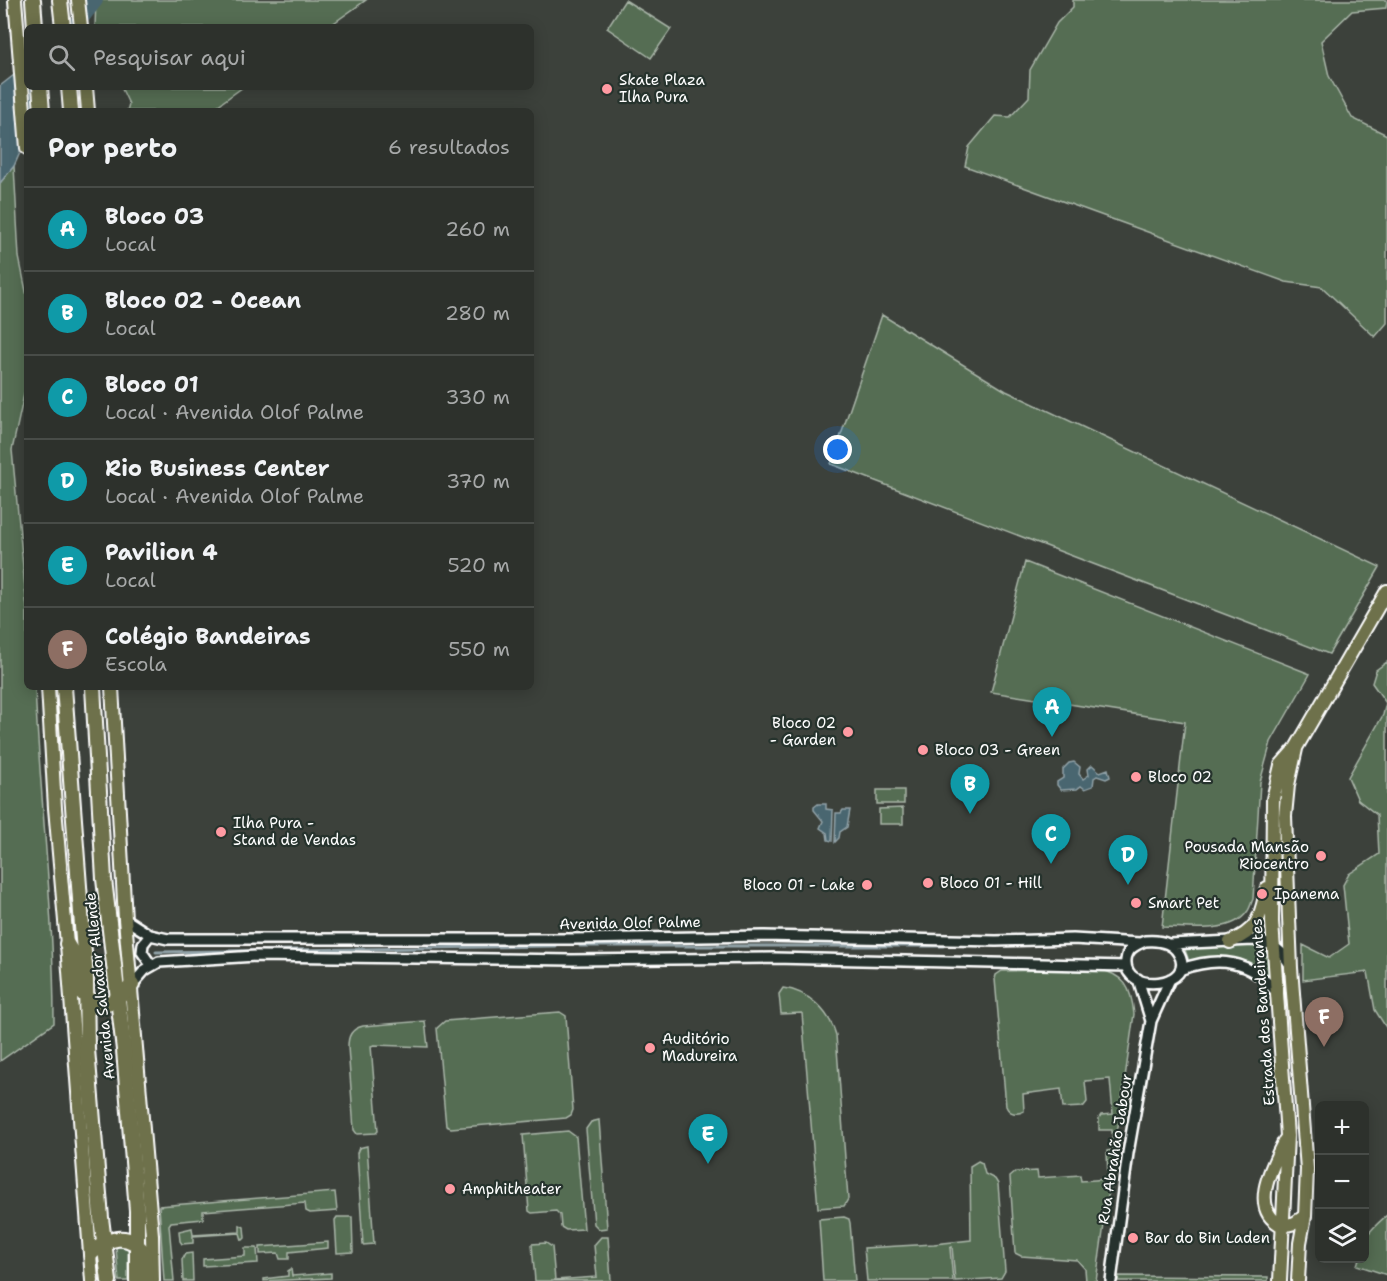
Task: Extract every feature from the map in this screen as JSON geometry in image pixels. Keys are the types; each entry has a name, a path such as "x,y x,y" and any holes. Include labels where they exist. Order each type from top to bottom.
{"highway":[{"path":"33,0 35,21"},
{"path":"60,0 63,24"},
{"path":"40,90 42,108"},
{"path":"69,90 71,108"},
{"name":"Avenida Salvador Allende","path":"64,690 87,1049 109,1281"},
{"name":"Avenida Salvador Allende","path":"93,690 104,879 119,998 137,1211 137,1281"},
{"path":"67,944 75,960 76,982 85,996 93,1002 106,1004 119,998 132,985"},
{"path":"91,1254 104,1243 121,1238 137,1244 146,1259 147,1281"}],"main road":[{"path":"15,0 24,116"},
{"path":"78,0 81,24"},
{"name":"Estrada dos Bandeirantes","path":"1280,1281 1287,1136 1273,945 1271,866 1273,799 1281,765 1296,748 1387,591"},
{"name":"Avenida Salvador Allende","path":"48,690 55,808 92,1281"},
{"name":"Avenida Salvador Allende","path":"112,690 125,919 152,1235 153,1281"},
{"name":"Estrada dos Bandeirantes","path":"1296,748 1288,785 1285,816 1291,968 1306,1137 1305,1216 1300,1243 1298,1281"},
{"path":"1230,942 1242,937 1257,925 1271,866"},
{"path":"1287,1136 1272,1164 1264,1195 1270,1214 1283,1226 1295,1223 1305,1216"}],"street":[{"name":"Avenida Olof Palme","path":"125,919 150,935 168,939 573,939 764,936 978,941 1073,939 1140,943"},
{"path":"150,935 143,944 142,952 151,965"},
{"path":"1276,992 1263,977 1251,969 1220,962 1201,963 1182,969 1170,979 1152,983 1132,975 1126,966 1129,951 1140,943 1154,940 1170,944 1253,940 1273,945 1282,953 1291,968"},
{"path":"1170,944 1180,955 1182,969"},
{"path":"132,985 151,965 159,962 256,956 572,960 774,958 1126,966"},
{"name":"Rua Abrahão Jabour","path":"1138,979 1151,1021"},
{"name":"Rua Abrahão Jabour","path":"1111,1281 1128,1154 1151,1021 1170,979"}],"green space":[{"path":"96,0 366,0 332,24 95,24"},
{"path":"625,0 671,29 651,58 607,28"},
{"path":"1073,0 1387,0 1386,8 1352,11 1321,41 1329,76 1352,118 1387,135 1387,323 1375,337 1322,287 1286,282 965,166 969,147 995,116 1010,117 1029,97 1030,70 1057,23 1073,7"},
{"path":"122,90 239,90 214,108 128,108 129,104"},
{"path":"14,166 19,257 24,281 24,395 12,450 24,577 24,690 35,690 52,939 54,1023 0,1061 0,183"},
{"path":"882,315 1006,391 1380,567 1329,654 831,464"},
{"path":"1025,562 1310,674 1271,742 1260,782 1253,899 1248,911 1240,919 1219,927 1162,927 1185,722 991,692"},
{"path":"1387,662 1387,1029 1375,1010 1368,972 1303,980 1303,945 1329,958 1349,944 1343,885 1349,874 1379,854 1377,815 1358,800 1348,777 1383,715 1386,703 1372,683 1376,670"},
{"path":"877,790 904,790 904,804 877,804"},
{"path":"903,808 903,824 879,824 879,809"},
{"path":"1252,945 1267,950 1270,976 1251,964 1231,958 1211,957 1189,961 1184,947"},
{"path":"1098,969 1115,975 1125,984 1131,996 1134,1014 1096,1281 1086,1281 1085,1269 1077,1260 1021,1256 1015,1253 1010,1177 1016,1172 1037,1171 1038,1178 1080,1175 1081,1181 1108,1179 1107,1151 1113,1150 1112,1130 1099,1130 1099,1118 1101,1115 1113,1114 1110,1079 1085,1081 1087,1102 1083,1107 1063,1108 1061,1089 1023,1094 1024,1111 1016,1113 1009,1111 1006,1106 995,979 996,975 1002,971"},
{"path":"783,988 801,993 823,1010 836,1035 848,1199 844,1206 818,1208 802,1013 781,1014 779,994"},
{"path":"560,1012 566,1016 573,1110 571,1115 566,1118 451,1128 446,1126 437,1028 445,1021"},
{"path":"425,1021 428,1047 371,1046 378,1131 357,1134 354,1130 348,1047 351,1034 363,1026"},
{"path":"599,1120 607,1228 599,1229 594,1224 586,1129 591,1122"},
{"path":"568,1131 576,1137 584,1229 566,1230 561,1227 560,1215 556,1211 532,1213 529,1211 523,1135"},
{"path":"367,1146 374,1244 363,1245 357,1153 359,1148"},
{"path":"978,1161 982,1163 985,1174 995,1179 998,1184 1005,1271 1001,1278 955,1281 952,1247 950,1248 953,1281 867,1281 864,1248 971,1240 970,1166"},
{"path":"335,1192 337,1211 310,1213 306,1211 305,1203 203,1211 203,1219 171,1222 169,1225 174,1281 164,1281 159,1206"},
{"path":"1387,1215 1387,1275 1357,1265 1358,1263 1369,1263 1369,1234"},
{"path":"337,1217 352,1217 353,1252 337,1253 335,1220"},
{"path":"844,1217 849,1219 850,1223 855,1281 823,1281 819,1219"},
{"path":"240,1225 244,1227 245,1238 243,1240 240,1233 193,1236 193,1243 182,1244 180,1241 179,1231 192,1228 193,1235 240,1232"},
{"path":"601,1237 608,1237 611,1281 535,1281 532,1244 546,1243 552,1247 555,1280 597,1277 594,1245"},
{"path":"328,1242 328,1248 289,1252 289,1259 280,1259 278,1253 260,1254 260,1247"},
{"path":"118,1246 128,1248 128,1281 119,1281 116,1248"},
{"path":"245,1248 257,1248 258,1263 203,1266 203,1259 245,1256"},
{"path":"192,1253 193,1281 183,1281 182,1260 185,1254"},
{"path":"291,1269 292,1276 331,1273 331,1278 264,1281 264,1279 288,1276 288,1271"},
{"path":"1119,1276 1268,1277 1268,1281 1118,1281"}],"water":[{"path":"24,68 24,90 41,90 38,108 24,108 24,144 14,166 0,183 0,86"},
{"path":"1074,762 1080,767 1079,774 1083,779 1089,775 1088,769 1092,765 1100,772 1108,769 1110,777 1106,779 1097,776 1094,778 1093,786 1085,789 1081,786 1077,789 1061,790 1057,782 1063,778 1063,769 1069,763"},
{"path":"818,804 826,804 826,809 833,810 832,841 828,840 827,833 820,828 823,821 814,810"},
{"path":"843,810 850,810 847,827 840,832 835,842 836,813 841,813"}],"waterway":[{"path":"76,24 95,0"},
{"path":"156,952 556,946"},
{"path":"580,946 943,946"}],"place":[{"name":"Skate Plaza Ilha Pura","path":"607,89"},
{"name":"Bloco 02 - Garden","path":"848,732"},
{"name":"Bloco 03","path":"1052,737"},
{"name":"Bloco 03 - Green","path":"923,750"},
{"name":"Bloco 02","path":"1136,777"},
{"name":"Bloco 02 - Ocean","path":"970,814"},
{"name":"Ilha Pura - Stand de Vendas","path":"221,832"},
{"name":"Pousada Mansão Riocentro","path":"1321,856"},
{"name":"Bloco 01","path":"1051,864"},
{"name":"Bloco 01 - Hill","path":"928,883"},
{"name":"Bloco 01 - Lake","path":"867,885"},
{"name":"Rio Business Center","path":"1128,885"},
{"name":"Ipanema","path":"1262,894"},
{"name":"Smart Pet","path":"1136,903"},
{"name":"Colégio Bandeiras","path":"1324,1047"},
{"name":"Auditório Madureira","path":"650,1048"},
{"name":"Pavilion 4","path":"708,1164"},
{"name":"Amphitheater","path":"450,1189"},
{"name":"Bar do Bin Laden","path":"1133,1238"}]}
